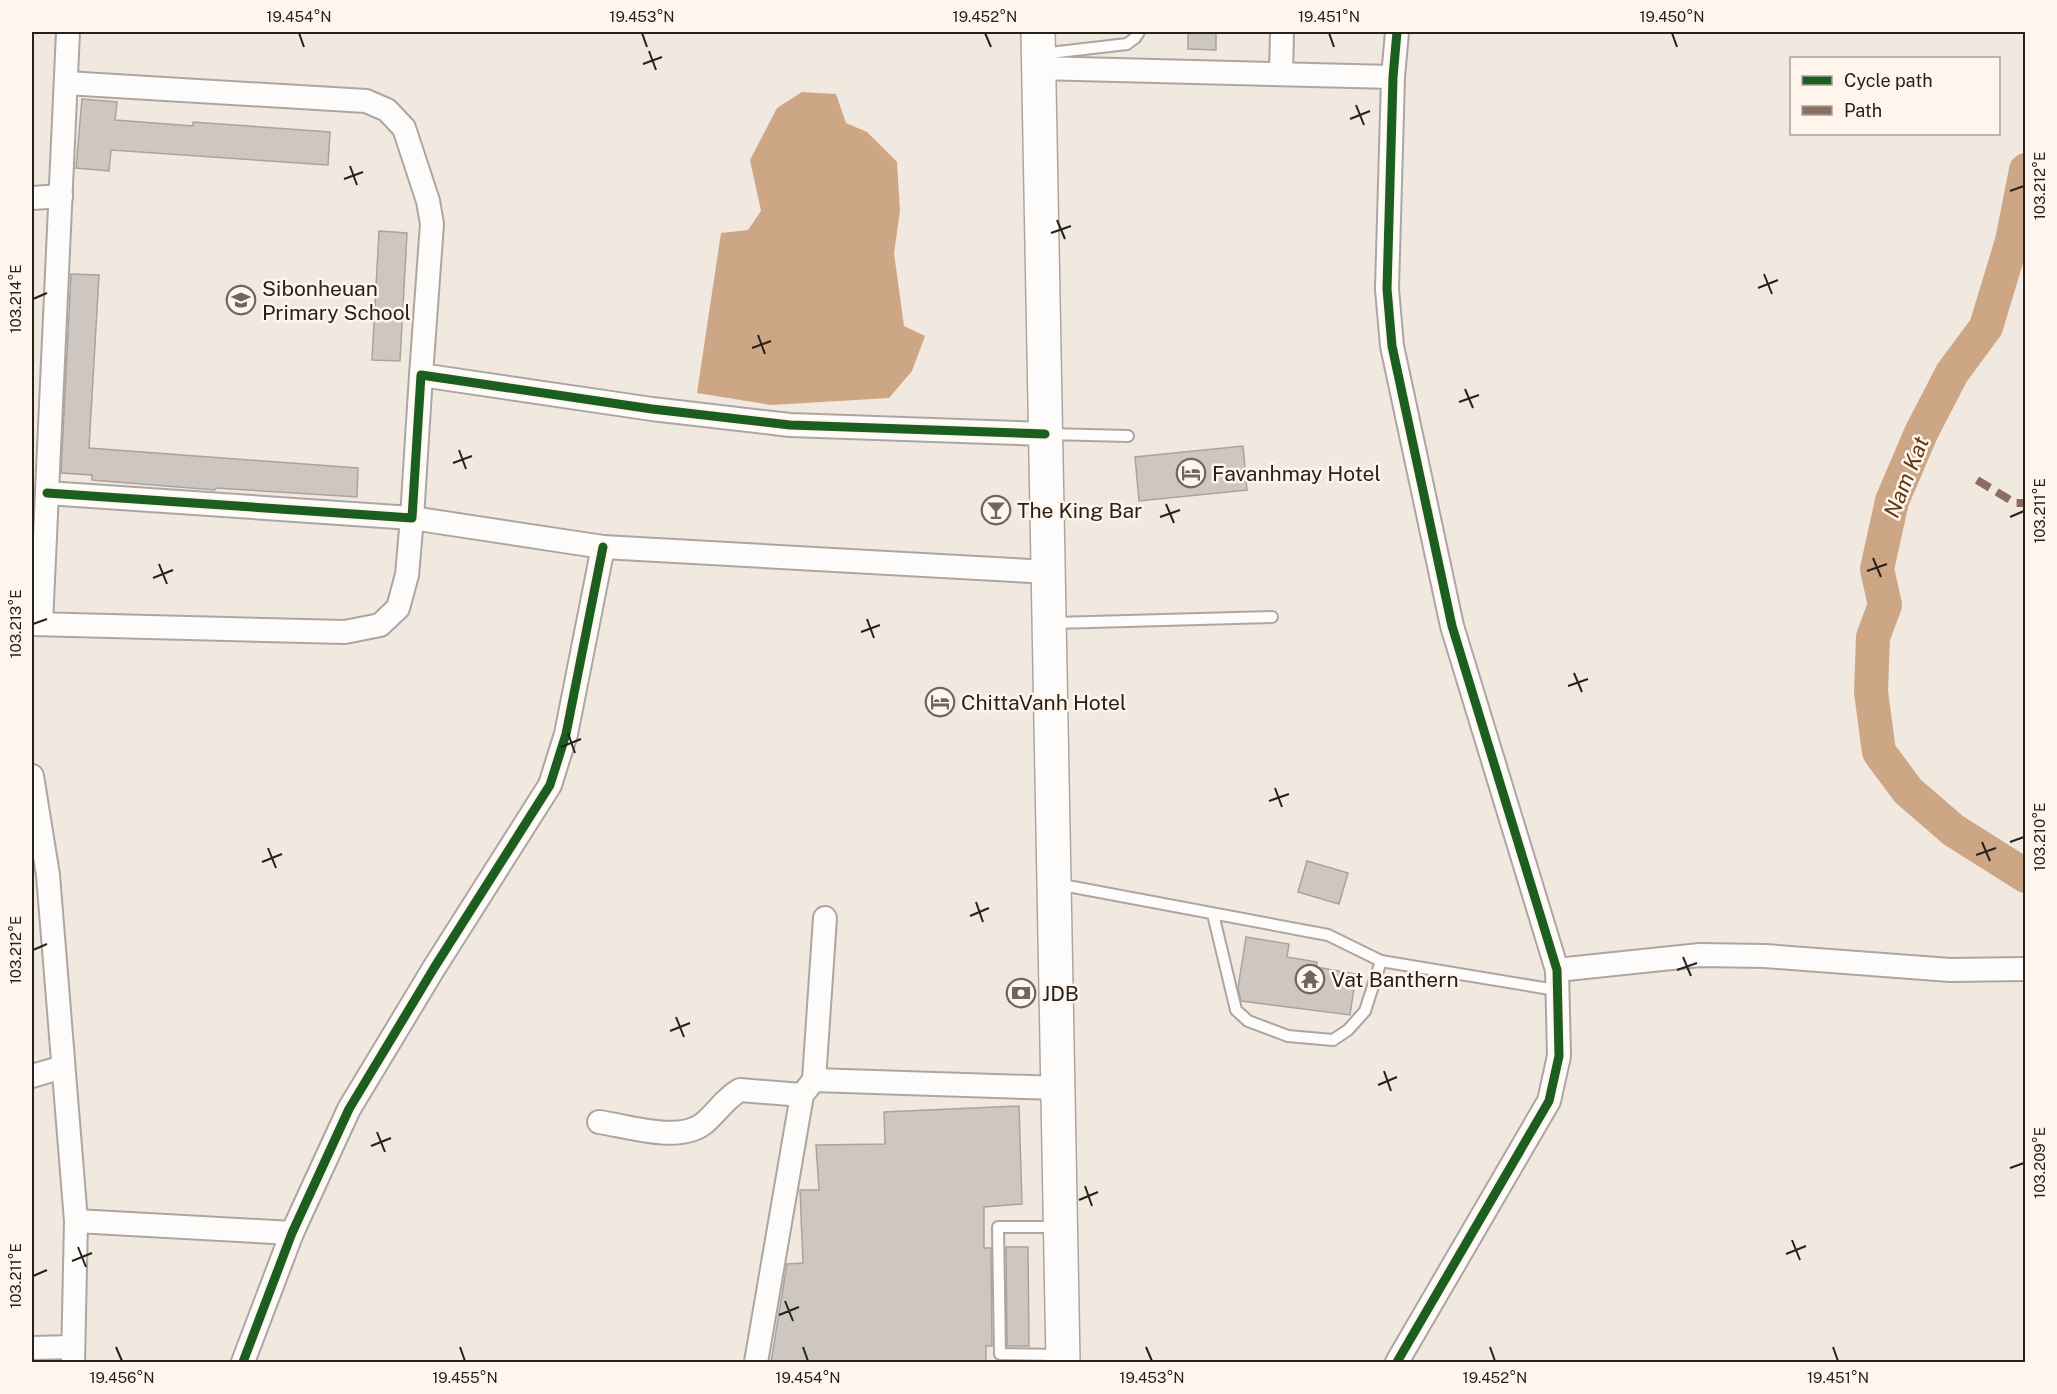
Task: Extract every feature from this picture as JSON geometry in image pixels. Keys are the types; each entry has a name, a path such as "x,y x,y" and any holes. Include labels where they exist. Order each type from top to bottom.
{"highway":[{"path":"1038,51 1063,1359"}],"street":[{"path":"66,83 366,101 387,110 404,128 428,201 432,224 406,575 398,608 380,625 345,632 36,624 47,494 68,32"},
{"path":"1281,74 1282,32"},
{"path":"1397,32 1393,77 1387,289 1392,346 1452,626 1557,980 1560,1056 1549,1101 1397,1362"},
{"path":"1038,51 1281,74 1393,77"},
{"path":"32,198 61,196"},
{"path":"421,375 652,409 790,425 1045,434"},
{"path":"47,494 412,518 603,547 1048,572"},
{"path":"243,1362 292,1233 349,1108 434,968 550,785 566,734 603,547"},
{"path":"32,776 48,875 76,1221 73,1355 32,1348"},
{"path":"756,1362 808,1087 825,918"},
{"path":"1557,980 1700,955 1765,956 1950,970 2025,969"},
{"path":"32,1076 63,1068"},
{"path":"599,1122 670,1133 692,1131 704,1124 732,1094 740,1090 808,1087 1058,1088"},
{"path":"76,1221 292,1233"}],"lane":[{"path":"1038,51 1127,44 1135,39 1139,32"},
{"path":"1045,434 1128,436"},
{"path":"1049,623 1272,617"},
{"path":"1054,884 1328,935 1381,961 1557,980"},
{"path":"1213,914 1236,1010 1248,1021 1288,1036 1333,1040 1348,1030 1365,1011 1381,961"},
{"path":"1060,1227 998,1227 1000,1354 1063,1359"}],"shaded area":[{"path":"802,92 836,94 846,123 867,132 897,162 900,211 894,253 904,326 925,336 912,371 889,398 771,405 697,393 721,233 748,230 761,211 750,160 777,108"}],"building":[{"path":"1188,32 1216,32 1216,50 1188,49"},
{"path":"82,99 117,102 115,120 193,126 193,122 330,132 328,165 111,150 109,171 76,168"},
{"path":"379,231 407,233 400,361 372,360"},
{"path":"71,274 99,275 89,448 358,468 357,497 216,488 215,490 92,480 92,475 61,473"},
{"name":"Favanhmay Hotel","path":"1243,446 1247,490 1139,501 1135,457"},
{"path":"1307,861 1348,873 1339,904 1298,892"},
{"path":"1246,937 1289,944 1287,957 1317,962 1316,967 1356,974 1350,1015 1241,1001 1238,988"},
{"path":"1019,1106 1022,1204 984,1207 984,1248 991,1248 992,1346 986,1346 986,1362 771,1362 787,1264 803,1263 800,1190 819,1190 816,1145 885,1144 884,1112"},
{"path":"1006,1247 1028,1247 1029,1346 1007,1346"}],"waterway":[{"name":"Nam Kat","path":"2026,170 2012,241 1986,327 1952,373 1921,433 1892,501 1877,569 1885,605 1873,637 1871,692 1879,752 1908,791 1953,830 2026,876"}],"marked path":[{"path":"1977,480 2015,503 2026,503"}],"cycle path":[{"path":"1397,32 1393,77 1387,289 1392,346 1452,626 1557,970 1559,1056 1549,1101 1397,1362"},
{"path":"47,493 412,518 421,375 652,409 790,425 1045,434"},
{"path":"243,1362 292,1233 349,1109 434,968 550,785 566,734 603,547"}],"place":[{"name":"Sibonheuan Primary School","path":"241,300"},
{"name":"Favanhmay Hotel","path":"1191,473"},
{"name":"The King Bar","path":"996,510"},
{"name":"ChittaVanh Hotel","path":"940,702"},
{"name":"Vat Banthern","path":"1310,979"},
{"name":"JDB","path":"1021,993"}]}
